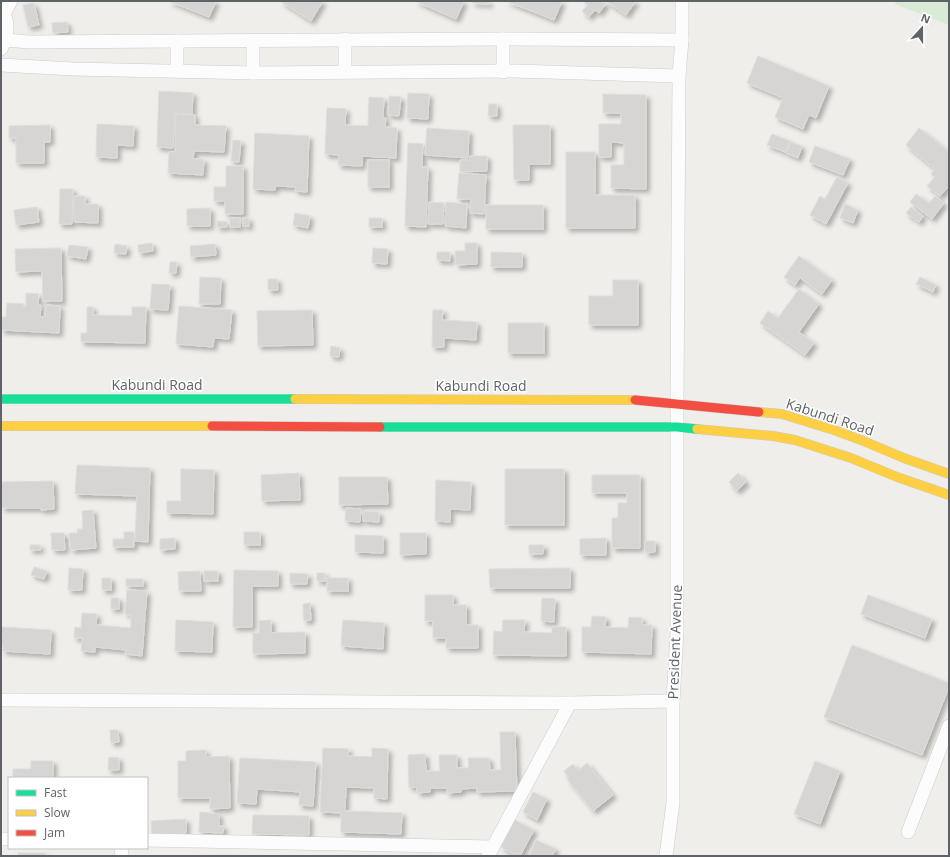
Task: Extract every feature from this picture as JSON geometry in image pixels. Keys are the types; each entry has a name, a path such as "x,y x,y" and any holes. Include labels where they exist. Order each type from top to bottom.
{"street":[{"path":"11,1 3,12 8,27 3,45 29,42 177,40 682,40"},
{"name":"President Avenue","path":"666,856 673,803 673,701 677,632 679,76 682,40 682,1"},
{"path":"345,39 345,72"},
{"path":"503,39 503,72"},
{"path":"177,40 177,71"},
{"path":"253,40 253,73"},
{"path":"1,65 73,69 253,73 503,72 679,76"},
{"name":"Kabundi Road","path":"1,399 60,402 214,403 548,403 635,400 782,414 834,430 949,474"},
{"path":"1,426 60,423 548,423 677,427 773,436 795,440 851,458 897,477 949,495"},
{"path":"1,700 570,703 673,701"},
{"path":"148,840 491,851 570,703"},
{"path":"908,832 949,726"}],"green space":[{"path":"895,1 949,1 949,25 895,4"}],"building":[{"path":"168,1 216,1 209,17"},
{"path":"280,1 323,1 311,21"},
{"path":"415,1 464,1 456,19"},
{"path":"472,1 489,1 489,4 472,3"},
{"path":"506,1 562,1 554,20"},
{"path":"583,1 602,1 606,4 599,13 595,10 589,17 582,11 588,5"},
{"path":"636,1 626,15 607,2"},
{"path":"34,3 39,25 28,27 23,5"},
{"path":"67,22 68,32 53,33 52,23"},
{"path":"758,56 829,86 816,118 809,115 803,129 775,117 783,98 747,83"},
{"path":"159,91 193,93 192,114 175,113 173,148 157,147"},
{"path":"408,93 429,94 428,119 407,118"},
{"path":"603,94 646,95 646,189 611,188 611,165 624,165 624,143 611,142 611,157 599,157 599,124 621,124 621,113 603,113"},
{"path":"389,96 401,97 399,116 388,115"},
{"path":"369,97 384,98 383,118 386,118 385,127 397,128 396,158 362,156 362,166 338,165 339,155 325,154 327,108 346,109 345,125 368,126"},
{"path":"489,104 497,104 497,116 488,116"},
{"path":"176,114 195,115 195,125 226,126 224,152 194,151 193,159 204,159 203,175 168,173 169,152 175,152"},
{"path":"97,124 134,126 133,146 117,145 117,158 96,157"},
{"path":"50,125 50,142 44,142 44,163 16,163 16,138 9,138 9,126"},
{"path":"513,125 550,125 550,164 529,164 529,180 514,180"},
{"path":"427,128 469,131 468,158 425,155"},
{"path":"919,128 949,152 949,188 948,187 940,196 927,186 935,177 931,174 935,169 906,145"},
{"path":"255,133 309,136 307,192 295,191 296,187 275,186 275,190 253,189"},
{"path":"772,134 790,141 785,152 767,145"},
{"path":"233,140 241,141 239,162 231,161"},
{"path":"790,142 802,146 798,158 786,153"},
{"path":"408,143 423,144 422,167 428,167 426,227 405,226"},
{"path":"815,146 850,159 843,175 809,162"},
{"path":"566,152 595,152 595,195 635,195 635,228 566,228"},
{"path":"470,156 487,156 487,171 460,172 460,160 470,160"},
{"path":"368,160 389,160 389,187 368,187"},
{"path":"226,166 243,166 243,214 225,214 225,201 214,201 214,187 226,187"},
{"path":"459,173 486,175 484,214 470,213 471,199 457,199"},
{"path":"837,177 848,183 826,224 810,215 820,196 825,199"},
{"path":"60,189 73,189 72,224 59,224"},
{"path":"916,194 929,203 935,196 944,203 932,219 910,202"},
{"path":"74,196 85,196 85,204 98,204 98,223 74,222"},
{"path":"429,202 444,203 443,224 428,224"},
{"path":"446,202 467,204 466,228 445,226"},
{"path":"845,204 858,210 853,223 840,218"},
{"path":"486,205 543,205 543,229 486,229"},
{"path":"37,207 39,222 16,225 14,210"},
{"path":"911,207 923,216 919,222 906,213"},
{"path":"210,208 210,226 187,226 187,209"},
{"path":"295,213 310,216 308,228 293,225"},
{"path":"230,218 240,218 240,227 230,227"},
{"path":"243,218 249,218 249,226 243,226"},
{"path":"369,218 382,218 382,227 369,227"},
{"path":"217,221 228,222 227,227 217,227"},
{"path":"152,243 153,251 139,253 138,245"},
{"path":"465,243 477,243 477,264 456,265 455,251 465,251"},
{"path":"115,244 127,246 126,254 114,253"},
{"path":"215,244 216,255 191,257 190,246"},
{"path":"69,245 88,247 86,259 67,256"},
{"path":"61,248 62,301 43,301 42,271 16,272 15,249"},
{"path":"373,248 388,249 387,264 372,263"},
{"path":"437,252 450,252 450,261 437,260"},
{"path":"491,252 522,253 522,267 491,267"},
{"path":"799,256 832,280 822,294 800,278 795,285 784,277"},
{"path":"170,262 177,262 176,273 169,273"},
{"path":"200,277 221,278 220,304 199,304"},
{"path":"920,277 936,285 933,292 916,284"},
{"path":"268,279 277,279 278,290 268,290"},
{"path":"613,280 638,280 638,325 589,325 589,296 613,296"},
{"path":"152,284 170,285 168,310 150,309"},
{"path":"799,289 819,304 799,332 814,343 805,355 760,323 768,311 778,318"},
{"path":"26,293 39,294 38,305 41,305 40,317 45,317 46,305 60,306 59,333 1,330 1,317 6,317 7,303 24,304 23,307 26,307"},
{"path":"179,306 232,310 229,339 214,338 213,347 176,344"},
{"path":"87,307 93,307 93,315 132,316 132,307 146,307 145,343 81,342 81,333 87,333"},
{"path":"312,310 313,345 258,346 257,311"},
{"path":"433,310 443,310 442,320 477,322 476,340 444,338 444,347 432,347"},
{"path":"508,323 544,323 544,353 508,353"},
{"path":"331,346 340,348 339,357 330,356"},
{"path":"77,465 150,468 148,542 135,541 137,496 75,494"},
{"path":"181,469 214,470 213,514 167,513 167,501 181,501"},
{"path":"505,469 564,469 564,525 505,525"},
{"path":"299,473 300,500 262,501 261,475"},
{"path":"738,473 746,482 737,491 729,482"},
{"path":"592,475 640,475 640,548 612,548 612,518 618,518 618,503 627,503 627,493 592,493"},
{"path":"339,477 387,477 388,504 339,505"},
{"path":"436,480 471,482 470,510 450,509 450,522 435,521"},
{"path":"53,481 54,509 41,510 41,508 2,508 1,482"},
{"path":"346,508 361,509 360,522 345,521"},
{"path":"93,510 96,548 71,550 69,533 78,533 77,529 83,529 82,511"},
{"path":"363,511 379,512 379,522 363,521"},
{"path":"124,532 134,532 134,547 113,547 113,539 124,539"},
{"path":"244,532 260,532 260,545 244,545"},
{"path":"51,533 64,533 65,550 52,550"},
{"path":"400,533 426,533 426,554 400,555"},
{"path":"355,535 383,536 383,553 355,552"},
{"path":"175,538 175,549 160,550 160,539"},
{"path":"606,538 606,555 580,555 580,539"},
{"path":"645,541 655,541 655,552 645,553"},
{"path":"30,545 40,545 40,550 30,550"},
{"path":"529,545 544,545 543,554 529,554"},
{"path":"34,567 47,571 44,579 31,575"},
{"path":"69,568 83,569 82,590 68,590"},
{"path":"570,568 570,588 490,588 489,569"},
{"path":"234,570 278,571 278,586 252,586 252,627 233,627"},
{"path":"200,571 201,591 179,591 178,572"},
{"path":"204,571 218,571 218,581 204,581"},
{"path":"290,573 308,574 307,584 290,584"},
{"path":"317,573 325,573 325,581 317,581"},
{"path":"102,578 111,578 111,590 102,590"},
{"path":"327,578 348,578 348,591 327,591"},
{"path":"126,579 143,579 143,586 126,586"},
{"path":"127,590 147,591 142,656 125,654 126,650 95,647 95,652 81,651 82,638 74,638 75,627 81,628 82,613 97,614 96,625 131,628 131,615 125,614"},
{"path":"425,595 453,595 453,605 466,605 466,625 478,625 478,648 446,648 446,638 433,638 433,621 425,621"},
{"path":"868,595 932,619 925,638 861,614"},
{"path":"111,598 119,598 119,609 111,609"},
{"path":"542,598 555,599 554,622 541,621"},
{"path":"310,603 311,620 304,621 303,604"},
{"path":"592,616 606,617 605,627 628,628 629,617 642,618 642,625 652,625 651,654 582,652 582,627 591,627"},
{"path":"176,620 213,622 212,652 175,651"},
{"path":"271,620 271,633 305,632 305,653 253,654 253,633 259,633 259,621"},
{"path":"343,620 384,623 383,649 341,646"},
{"path":"503,620 525,620 524,632 552,633 552,627 566,627 566,656 493,655 494,631 502,632"},
{"path":"1,627 51,630 50,654 3,651 3,646 1,645"},
{"path":"852,645 949,683 949,687 922,755 824,717"},
{"path":"110,730 118,730 119,742 111,743"},
{"path":"500,732 515,732 517,791 477,792 477,788 461,789 461,792 447,793 447,788 430,788 430,792 417,793 417,787 409,787 408,755 425,754 426,771 440,771 439,755 457,755 457,768 469,768 468,758 489,758 490,770 501,770"},
{"path":"323,748 349,749 348,756 372,757 372,748 388,749 387,799 374,798 374,788 346,787 345,811 402,813 401,834 341,832 341,813 320,812"},
{"path":"206,750 206,757 229,756 230,808 210,809 210,798 178,798 178,761 186,761 186,751"},
{"path":"109,757 119,758 119,770 108,770"},
{"path":"240,758 316,762 313,806 299,805 300,792 257,789 256,804 237,803"},
{"path":"31,761 53,761 53,777 13,777 13,769 31,769"},
{"path":"815,761 840,771 820,824 794,814"},
{"path":"587,763 613,795 593,811 567,779 569,778 564,771 573,764 578,771"},
{"path":"533,792 547,799 537,820 523,812"},
{"path":"200,812 219,814 219,826 224,826 223,833 199,832"},
{"path":"253,815 309,816 309,835 252,834"},
{"path":"186,819 186,833 152,834 151,821"},
{"path":"515,820 534,830 520,856 517,856 501,847"},
{"path":"536,840 556,849 552,856 529,856"},
{"path":"18,853 45,853 45,856 18,856"}],"traffic: fast":[{"path":"1,399 295,399"},
{"path":"380,427 677,427 697,429"}],"traffic: slow":[{"path":"295,399 635,400"},
{"path":"759,412 782,414 834,430 949,474"},
{"path":"1,426 212,426"},
{"path":"697,429 773,436 795,440 851,458 897,477 949,495"}],"traffic: jam":[{"path":"635,400 759,412"},
{"path":"212,426 380,427"}]}
